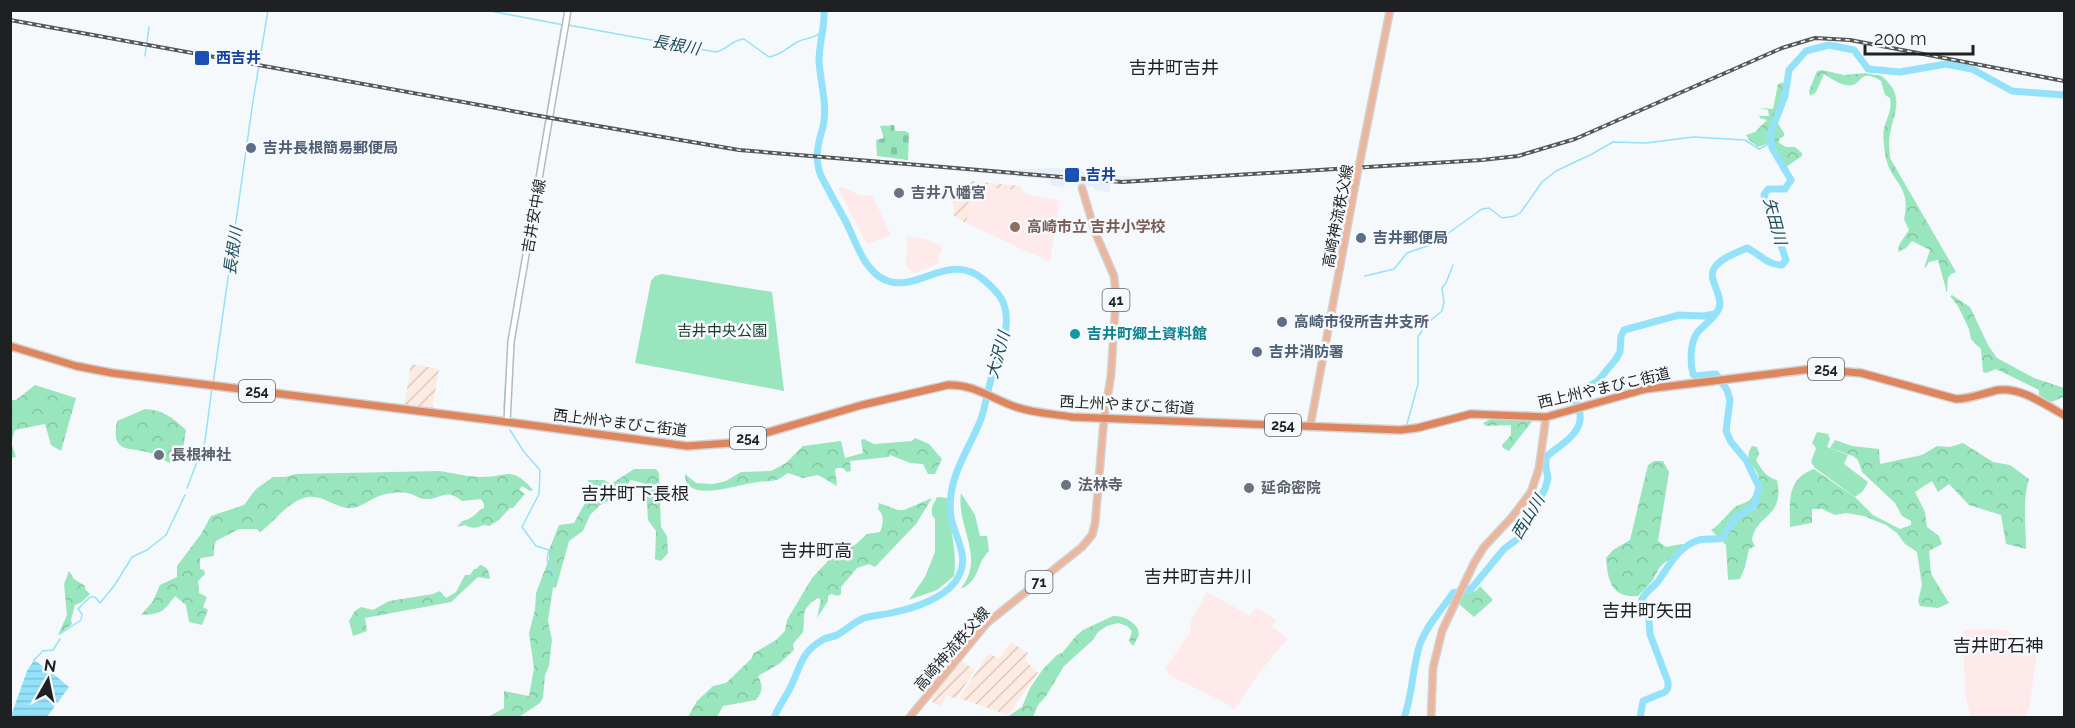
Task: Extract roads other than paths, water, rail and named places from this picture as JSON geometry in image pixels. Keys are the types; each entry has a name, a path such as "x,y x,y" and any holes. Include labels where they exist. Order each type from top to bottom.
{"highway":[{"name":"西上州やまびこ街道","path":"10,345 93,370 666,444 700,446 731,442 862,405 948,385 962,385 1024,409 1072,417 1400,430 1480,413 1528,418 1546,417 1646,389 1824,369 1861,373 1956,399 1966,399 1999,390 2014,391 2064,415"}],"main road":[{"name":"吉井安中線","path":"507,422 511,342 568,10"},
{"name":"高崎神流秩父線","path":"1310,427 1390,10"},
{"name":"41","path":"1082,188 1095,232 1115,279 1114,349 1104,419"},
{"path":"1431,717 1432,681 1436,650 1442,631 1484,547 1531,492 1539,468 1546,417"},
{"name":"高崎神流秩父線","path":"909,717 987,623 1082,548 1090,538 1095,524 1104,419"}],"water":[{"path":"34,660 69,687 47,717 14,717 12,713 27,671"}],"waterway":[{"name":"長根川","path":"213,384 268,10"},
{"name":"長根川","path":"485,10 564,25"},
{"name":"大沢川","path":"774,718 805,655 816,644 837,635 864,618 928,602 950,588 960,574 963,559 952,522 953,485 959,465 981,419 1003,342 1006,320 1002,300 998,294 984,280 971,272 958,269 897,283 877,275 865,262 821,176 817,157 824,119 819,61 824,10"},
{"path":"536,178 562,25"},
{"name":"長根川","path":"568,25 716,52 744,39 769,57 821,32"},
{"path":"145,56 149,27"},
{"name":"矢田川","path":"1640,718 1643,701 1665,692 1668,688 1668,682 1650,634 1649,618 1641,602 1642,598 1686,547 1699,540 1722,538 1736,517 1754,506 1759,487 1746,460 1731,442 1726,431 1730,400 1727,390 1716,374 1695,376 1693,374 1691,353 1697,333 1719,308 1720,303 1713,272 1721,261 1747,248 1777,265 1782,265 1786,260 1764,195 1768,189 1785,189 1791,180 1772,148 1770,134 1785,96 1789,70 1806,51 1829,45 1854,50 1868,69 1900,72 1946,64 1972,69 2012,91 2064,95"},
{"path":"1365,276 1394,269 1407,253 1433,244 1482,209 1489,208 1502,218 1515,216 1521,212 1542,182 1556,171 1613,142 1646,143 1693,137 1745,140 1759,149 1771,143"},
{"path":"1407,424 1418,384 1418,337 1426,324 1442,311 1444,302 1442,288 1453,265"},
{"name":"西山川","path":"1404,718 1417,653 1427,630 1453,593 1471,589 1504,549 1520,537 1545,489 1548,478 1546,457 1569,439 1578,428 1580,421 1576,400 1578,391 1597,382 1616,359 1620,352 1621,336 1624,330 1679,315 1715,314"},
{"path":"504,408 508,349"},
{"name":"長根川","path":"187,488 205,441 212,388"},
{"path":"510,430 524,452 540,470 539,494 522,527 536,546 549,550 547,560 556,579"},
{"name":"長根川","path":"60,634 81,620 82,614 78,609 90,597 95,597 100,603 132,557 147,550 166,535 185,495"},
{"name":"長根川","path":"34,660 43,651 53,650 60,639"},
{"path":"12,713 12,718"}],"railway":[{"path":"10,20 739,150 1122,182 1518,156 1575,139 1782,48 1815,38 1850,40 2064,81"}],"place":[{"name":"西吉井","path":"202,58"},
{"name":"吉井長根簡易郵便局","path":"251,148"},
{"name":"吉井","path":"1072,175"},
{"name":"吉井八幡宮","path":"899,193"},
{"name":"高崎市立 吉井小学校","path":"1015,227"},
{"name":"吉井郵便局","path":"1361,238"},
{"name":"高崎市役所吉井支所","path":"1282,322"},
{"name":"吉井町郷土資料館","path":"1075,334"},
{"name":"吉井消防署","path":"1257,352"},
{"name":"長根神社","path":"159,455"},
{"name":"法林寺","path":"1066,485"},
{"name":"延命密院","path":"1249,488"}],"district":[{"name":"吉井町吉井","path":"1174,67"},
{"name":"吉井町下長根","path":"635,493"},
{"name":"吉井町高","path":"816,550"},
{"name":"吉井町吉井川","path":"1198,576"},
{"name":"吉井町矢田","path":"1647,610"},
{"name":"吉井町石神","path":"1998,645"}],"park label":[{"name":"吉井中央公園","path":"722,331"}]}
